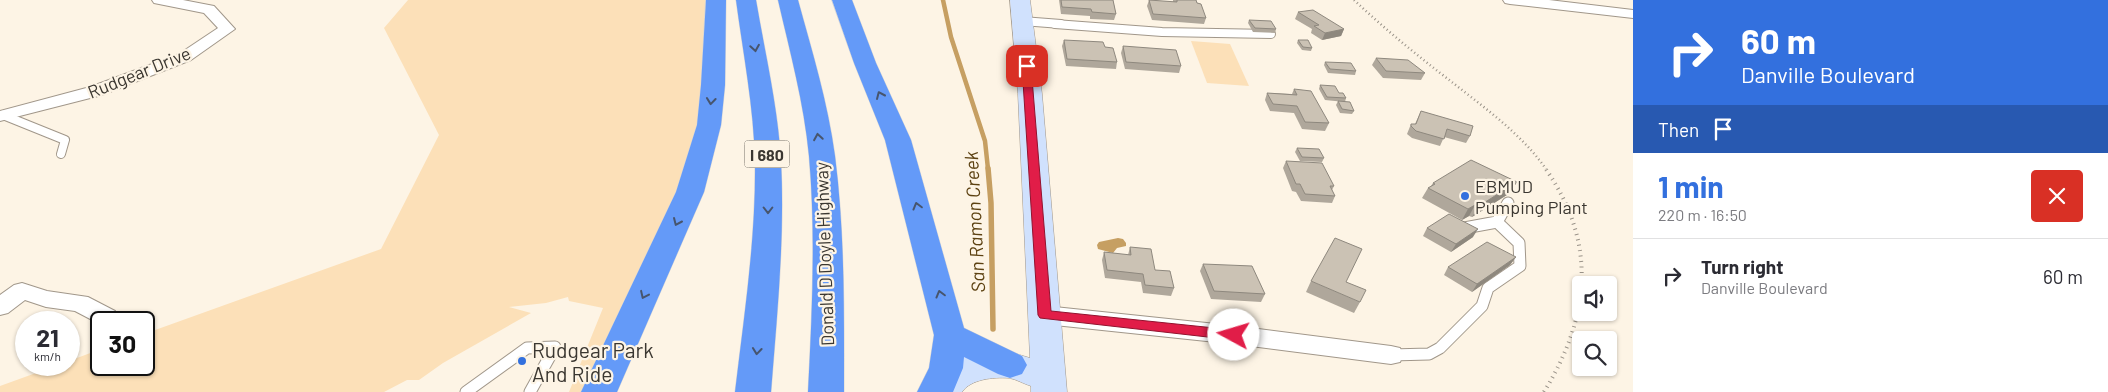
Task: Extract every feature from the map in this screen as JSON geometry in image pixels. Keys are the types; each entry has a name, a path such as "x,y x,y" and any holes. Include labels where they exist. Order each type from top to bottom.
{"highway":[{"path":"599,392 690,192 709,125 713,85 716,0"},
{"name":"I 680","path":"746,0 762,102 768,160 768,225 762,310 752,392"},
{"name":"Donald D Doyle Highway","path":"788,0 812,98 821,155 827,220 828,311 826,392"},
{"path":"842,0 865,63 898,140 950,335 946,368 935,392"},
{"path":"950,335 1034,382"}],"main road":[{"path":"942,392 954,376 969,368 1034,382 1045,315 1030,94 1021,10"}],"street":[{"name":"Rudgear Drive","path":"2,116 96,91 185,57 227,28 209,9 159,0"},
{"path":"1510,0 1633,14"},
{"path":"0,307 22,290 46,299 80,303 95,311"},
{"path":"1045,315 1234,335 1390,356"}],"lane":[{"path":"1021,10 1055,24 1162,32 1271,34"},
{"path":"1055,24 1076,20 1107,22"},
{"path":"2,116 54,133 65,140 61,154"},
{"path":"1460,229 1497,222 1508,204"},
{"path":"1390,356 1430,354 1440,348 1482,306 1488,288 1520,266 1519,243 1497,222"},
{"path":"466,392 527,348 555,347 530,392"}],"path":[{"path":"1354,0 1504,124 1528,147 1551,176 1570,214 1582,263 1578,324 1566,355 1544,392"}],"shaded area":[{"path":"408,0 716,0 709,125 599,392 569,392 603,308 569,301 568,297 546,303 509,307 531,313 443,363 419,380 407,380 384,392 0,392 0,386 28,376 80,376 80,357 90,353 90,376 155,376 155,330 381,249 439,135 384,28"},
{"path":"1191,41 1230,44 1249,86 1207,83"},
{"path":"1118,238 1123,239 1126,246 1117,248 1113,253 1098,249 1097,245 1099,242"}],"building":[{"path":"1061,0 1113,0 1116,14 1092,12 1091,9 1062,7"},
{"path":"1149,0 1177,2 1177,0 1196,0 1197,3 1201,4 1206,18 1153,14"},
{"path":"1313,10 1344,29 1325,33 1314,26 1319,25 1298,12"},
{"path":"1249,20 1271,21 1276,29 1255,28"},
{"path":"1064,40 1103,42 1105,47 1113,48 1117,62 1067,59"},
{"path":"1298,40 1308,40 1312,48 1303,47"},
{"path":"1123,46 1176,50 1181,66 1126,62"},
{"path":"1376,58 1408,60 1425,73 1386,71"},
{"path":"1325,62 1351,63 1356,71 1330,69"},
{"path":"1320,85 1335,86 1339,93 1343,93 1346,98 1327,97"},
{"path":"1294,89 1311,91 1329,123 1305,122 1297,106 1273,104 1267,93 1297,95"},
{"path":"1338,101 1350,102 1354,111 1342,109"},
{"path":"1421,111 1473,126 1470,136 1447,129 1444,139 1416,131 1411,124 1416,124"},
{"path":"1297,148 1319,149 1324,158 1302,157"},
{"name":"EBMUD Pumping Plant","path":"1471,160 1517,182 1479,206 1475,205 1468,209 1428,188 1435,184 1433,183"},
{"path":"1286,161 1322,163 1334,186 1330,186 1335,196 1305,194 1300,184 1296,184"},
{"path":"1449,214 1478,229 1456,244 1427,228"},
{"path":"1335,238 1362,249 1346,282 1366,290 1360,302 1311,281"},
{"name":"EBMUD Pumping Plant","path":"1487,242 1516,257 1477,284 1448,267"},
{"path":"1130,247 1151,249 1155,270 1170,271 1174,288 1145,285 1143,274 1107,270 1104,252 1131,255"},
{"path":"1203,264 1252,266 1265,294 1214,291"}],"waterway":[{"name":"San Ramon Creek","path":"943,0 951,37 985,141 988,169"},
{"name":"San Ramon Creek","path":"988,168 991,203 993,329"}],"place":[{"name":"EBMUD Pumping Plant","path":"1465,196"},
{"name":"Rudgear Park And Ride","path":"522,361"}],"route":[{"path":"1027,66 1045,315 1234,335"}]}
